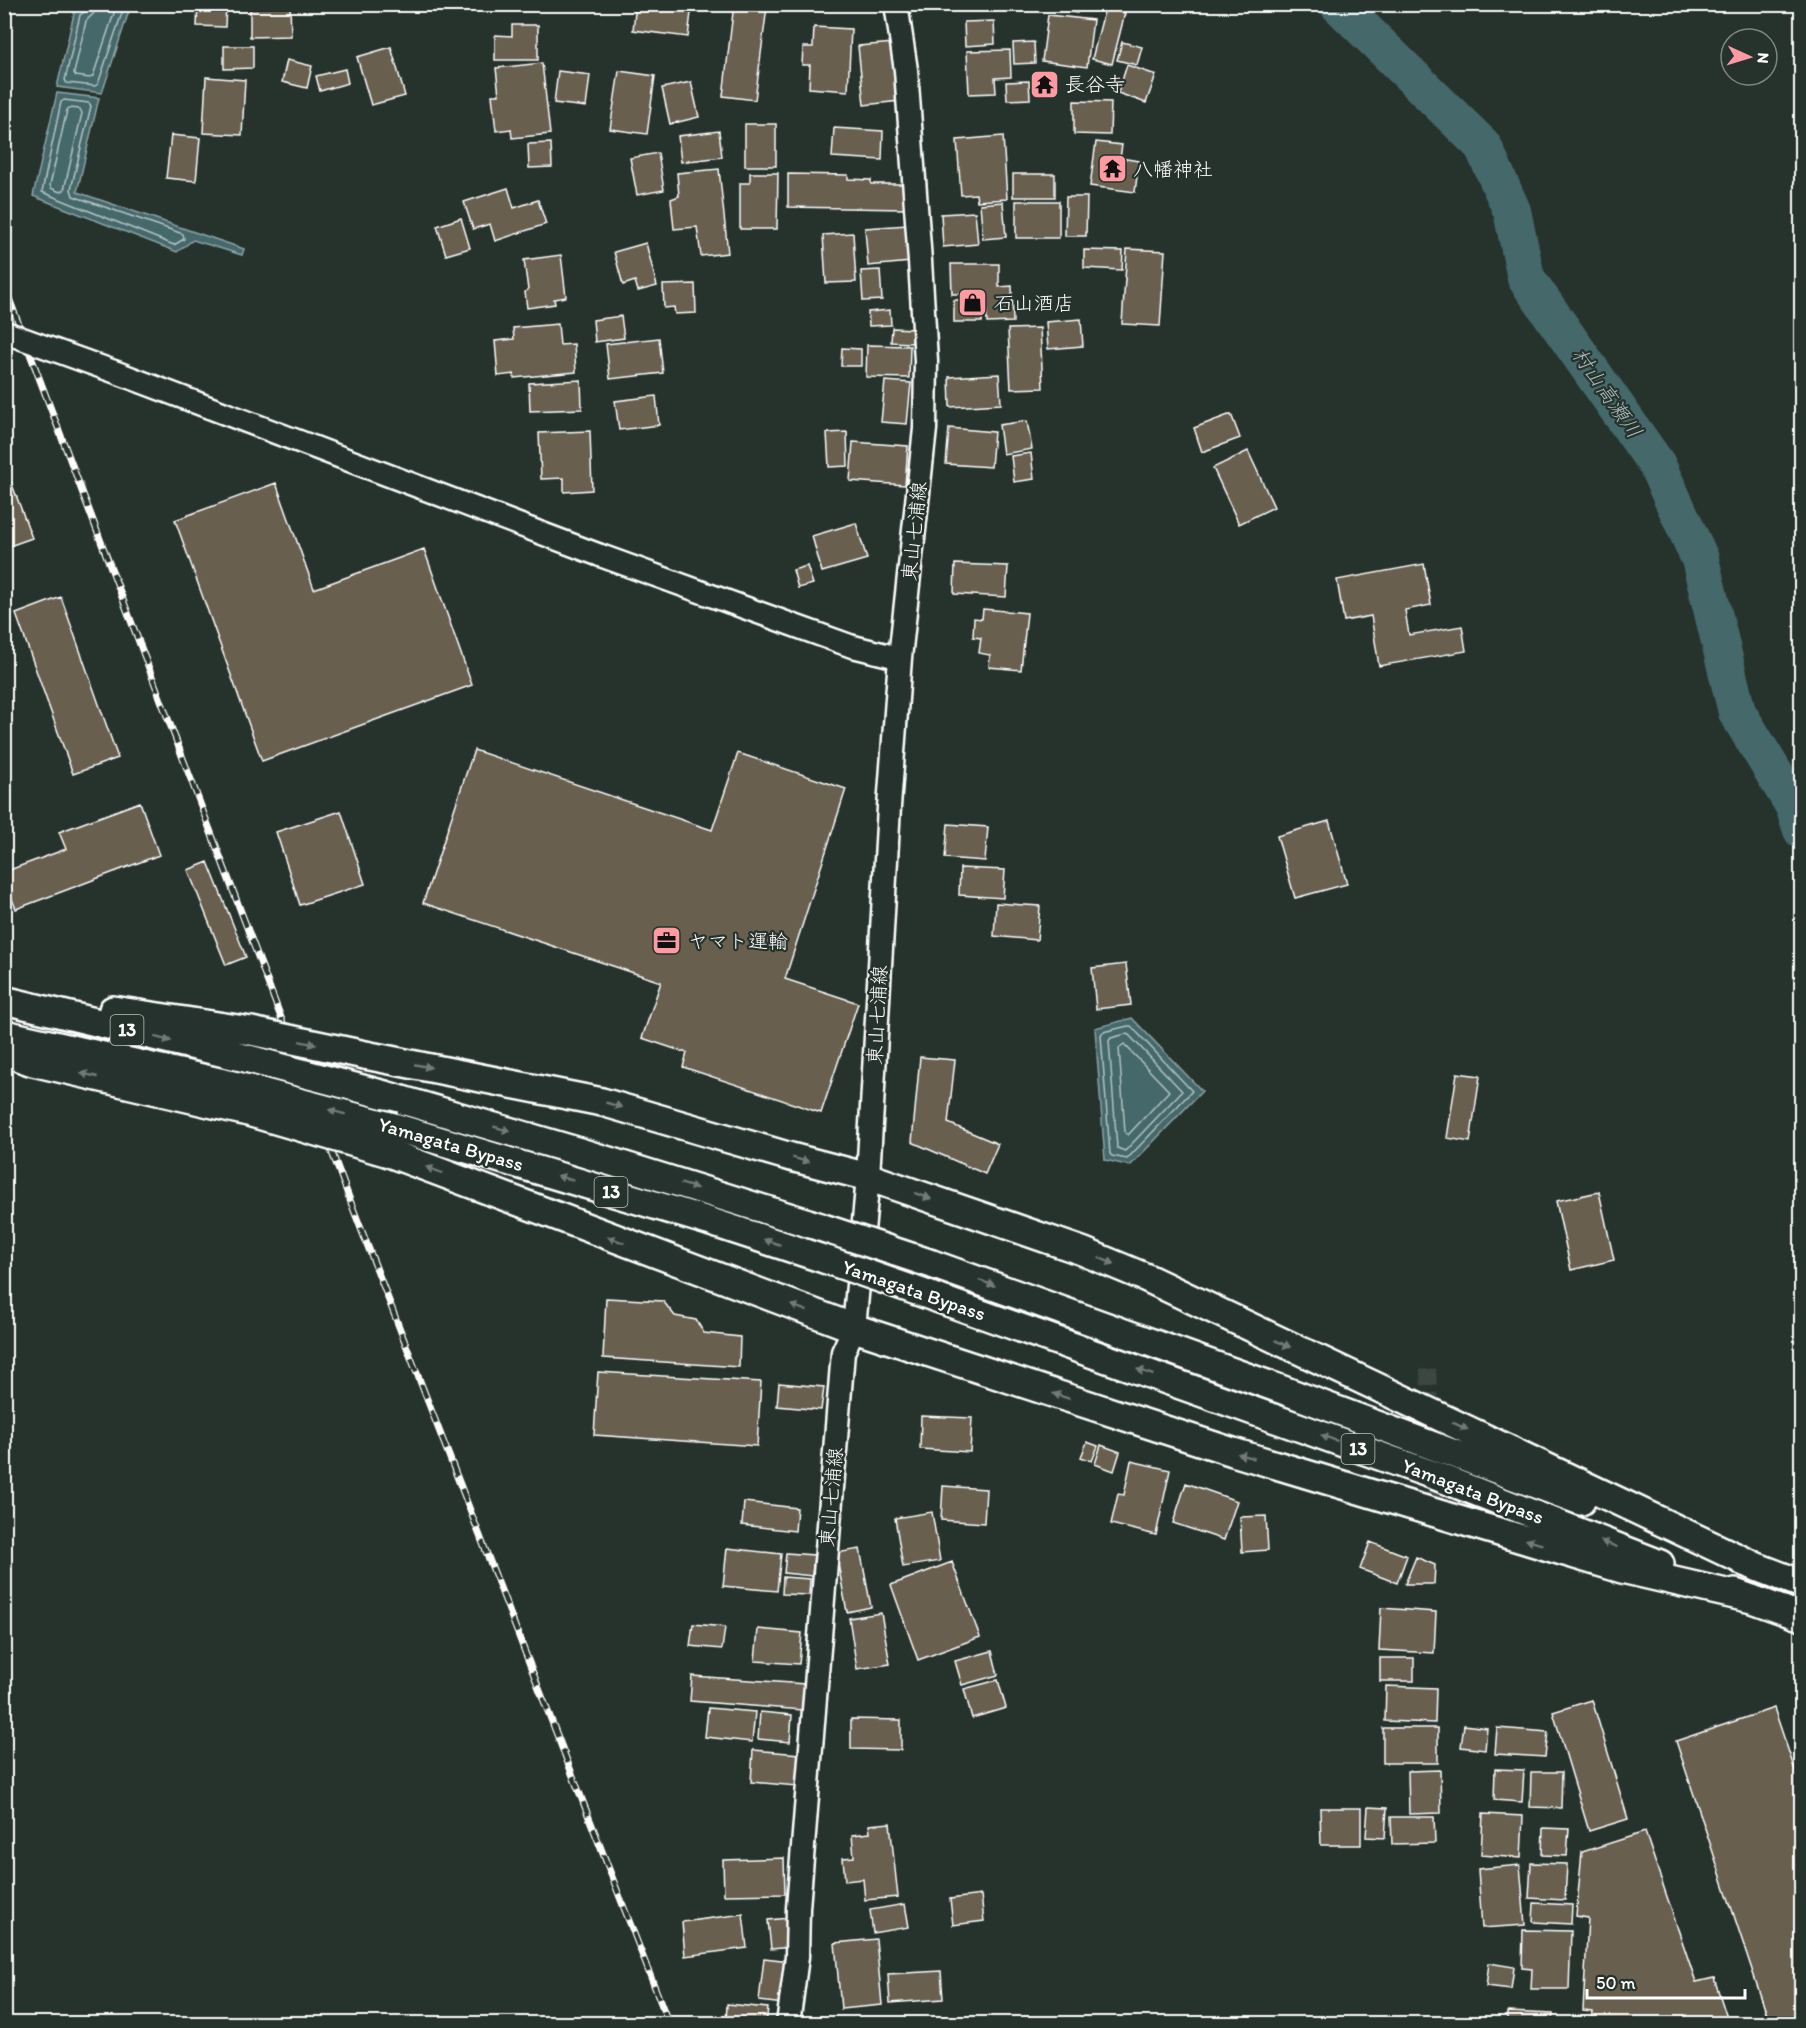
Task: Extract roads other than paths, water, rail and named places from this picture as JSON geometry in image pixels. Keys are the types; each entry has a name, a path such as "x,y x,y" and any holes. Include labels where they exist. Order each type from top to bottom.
{"highway":[{"path":"4,994 251,1031 602,1102 868,1177 1082,1251 1147,1278 1759,1568"},
{"name":"Yamagata Bypass","path":"4,1000 249,1059 385,1095 580,1152 808,1223 932,1264 1336,1410 1802,1584"},
{"name":"Yamagata Bypass","path":"4,1034 247,1100 394,1127 708,1221 911,1289 1436,1476 1802,1617"},
{"path":"4,1052 33,1062 247,1100 854,1328 1233,1452 1622,1569 1752,1599"}],"main road":[{"name":"東山七浦線","path":"788,2024 797,1957 798,1908 843,1352 854,1328 868,1177 889,807 900,658 925,429 926,362 906,70 896,4"}],"street":[{"path":"4,332 599,555 851,646 900,658"}],"water":[{"path":"92,5 131,5 102,93 57,87 75,9"},
{"path":"57,93 99,98 77,192 244,249 242,255 193,240 177,252 33,196"},
{"path":"1132,1018 1202,1091 1130,1166 1105,1160 1095,1028"}],"waterway":[{"name":"村山高瀬川","path":"1338,4 1483,146 1512,211 1526,278 1657,465 1700,559 1737,712 1794,806 1802,830"}],"tunnel":[{"path":"1428,1369 1437,1534"}],"railway":[{"path":"4,285 353,1208 669,2024"}],"place":[{"name":"長谷寺","path":"1044,84"},
{"name":"八幡神社","path":"1112,169"},
{"name":"石山酒店","path":"973,303"},
{"name":"ヤマト運輸","path":"667,941"}]}
